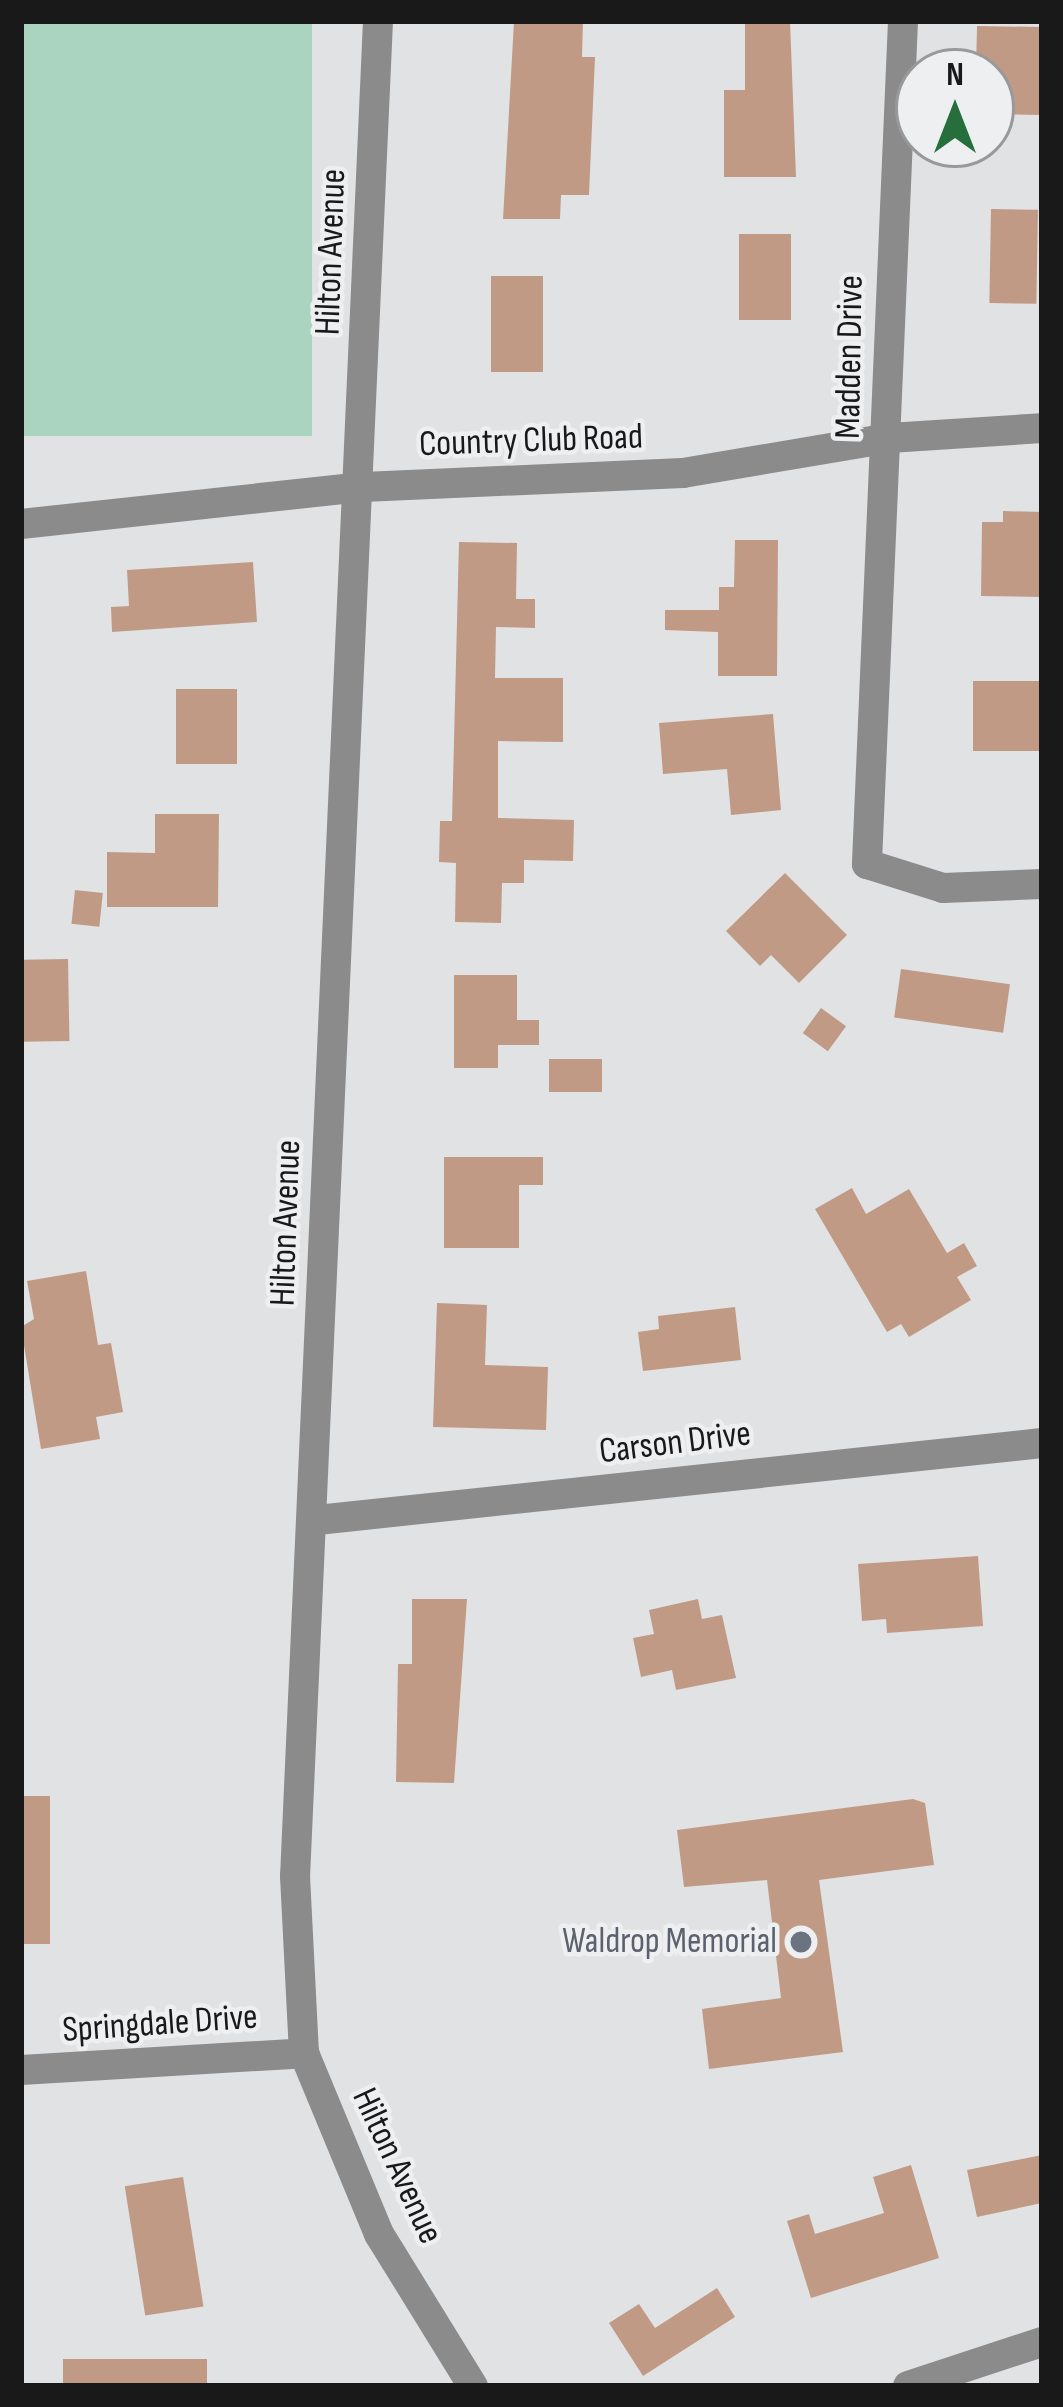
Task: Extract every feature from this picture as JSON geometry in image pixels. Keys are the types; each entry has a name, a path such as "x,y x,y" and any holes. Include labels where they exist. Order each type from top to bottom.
{"street":[{"name":"Hilton Avenue","path":"378,21 363,487 332,1012 317,1520 295,1876 304,2053 379,2234 473,2386"},
{"name":"Madden Drive","path":"903,21 890,438 867,864 943,887 1042,884"},
{"name":"Country Club Road","path":"21,524 363,487 683,473 890,438 1042,428"},
{"name":"Carson Drive","path":"317,1520 1042,1443"},
{"name":"Springdale Drive","path":"21,2070 304,2053"},
{"path":"908,2386 1042,2342"}],"green space":[{"path":"21,21 312,21 312,436 21,436"}],"building":[{"path":"514,21 583,21 582,57 595,57 589,195 561,195 560,219 503,219"},
{"path":"745,21 790,21 796,177 724,177 724,90 745,90"},
{"path":"977,26 1042,27 1042,115 1015,114 1015,48 977,48"},
{"path":"991,209 1038,210 1036,304 989,303"},
{"path":"739,234 791,234 791,320 739,320"},
{"path":"491,276 543,276 543,372 491,372"},
{"path":"1003,511 1042,512 1042,597 981,596 982,522 1003,522"},
{"path":"735,540 778,540 777,676 718,676 718,632 665,630 665,610 719,610 719,587 734,587"},
{"path":"459,542 517,543 516,599 535,599 535,628 496,627 495,678 563,678 563,742 498,741 498,818 574,820 573,861 524,860 524,883 502,883 501,923 455,922 456,863 439,862 440,821 452,821"},
{"path":"253,562 257,622 112,632 111,607 129,606 127,570"},
{"path":"973,681 1042,681 1042,751 973,751"},
{"path":"176,689 237,689 237,764 176,764"},
{"path":"773,714 781,810 731,815 727,769 663,774 659,723"},
{"path":"155,814 219,814 218,907 107,907 107,852 155,853"},
{"path":"785,873 847,935 799,983 771,955 760,966 726,931"},
{"path":"75,890 103,893 99,927 71,924"},
{"path":"68,959 69,1041 22,1042 21,960"},
{"path":"901,969 1010,984 1003,1033 894,1018"},
{"path":"454,975 517,975 517,1020 539,1020 539,1045 498,1045 498,1068 454,1068"},
{"path":"821,1008 846,1026 828,1051 803,1033"},
{"path":"549,1059 602,1059 602,1092 549,1092"},
{"path":"444,1157 543,1157 543,1185 519,1185 519,1248 444,1248"},
{"path":"852,1188 866,1214 909,1189 947,1253 964,1243 977,1266 957,1277 971,1300 909,1337 901,1324 887,1332 815,1209"},
{"path":"86,1271 98,1345 111,1343 123,1412 96,1417 100,1439 41,1449 21,1327 34,1319 27,1281"},
{"path":"437,1303 487,1305 485,1365 548,1367 546,1430 433,1427"},
{"path":"735,1307 741,1360 643,1371 638,1332 659,1329 658,1316"},
{"path":"978,1556 983,1626 887,1633 886,1619 862,1621 858,1564"},
{"path":"412,1599 467,1599 454,1783 396,1782 398,1664 412,1664"},
{"path":"698,1599 702,1619 722,1615 736,1678 676,1690 672,1670 641,1677 633,1638 654,1634 649,1610"},
{"path":"21,1796 50,1796 50,1944 21,1944"},
{"name":"Waldrop Memorial","path":"913,1799 925,1803 934,1865 819,1880 843,2052 709,2069 702,2009 781,1998 767,1880 684,1887 677,1830"},
{"path":"1042,2155 1042,2203 977,2217 967,2170"},
{"path":"911,2165 939,2258 811,2298 787,2221 809,2214 815,2234 884,2213 873,2177"},
{"path":"183,2177 203,2306 145,2316 125,2186"},
{"path":"717,2288 735,2317 643,2376 609,2323 639,2304 655,2328"},
{"path":"63,2359 207,2359 207,2386 63,2386"}],"place":[{"name":"Waldrop Memorial","path":"801,1942"}]}
